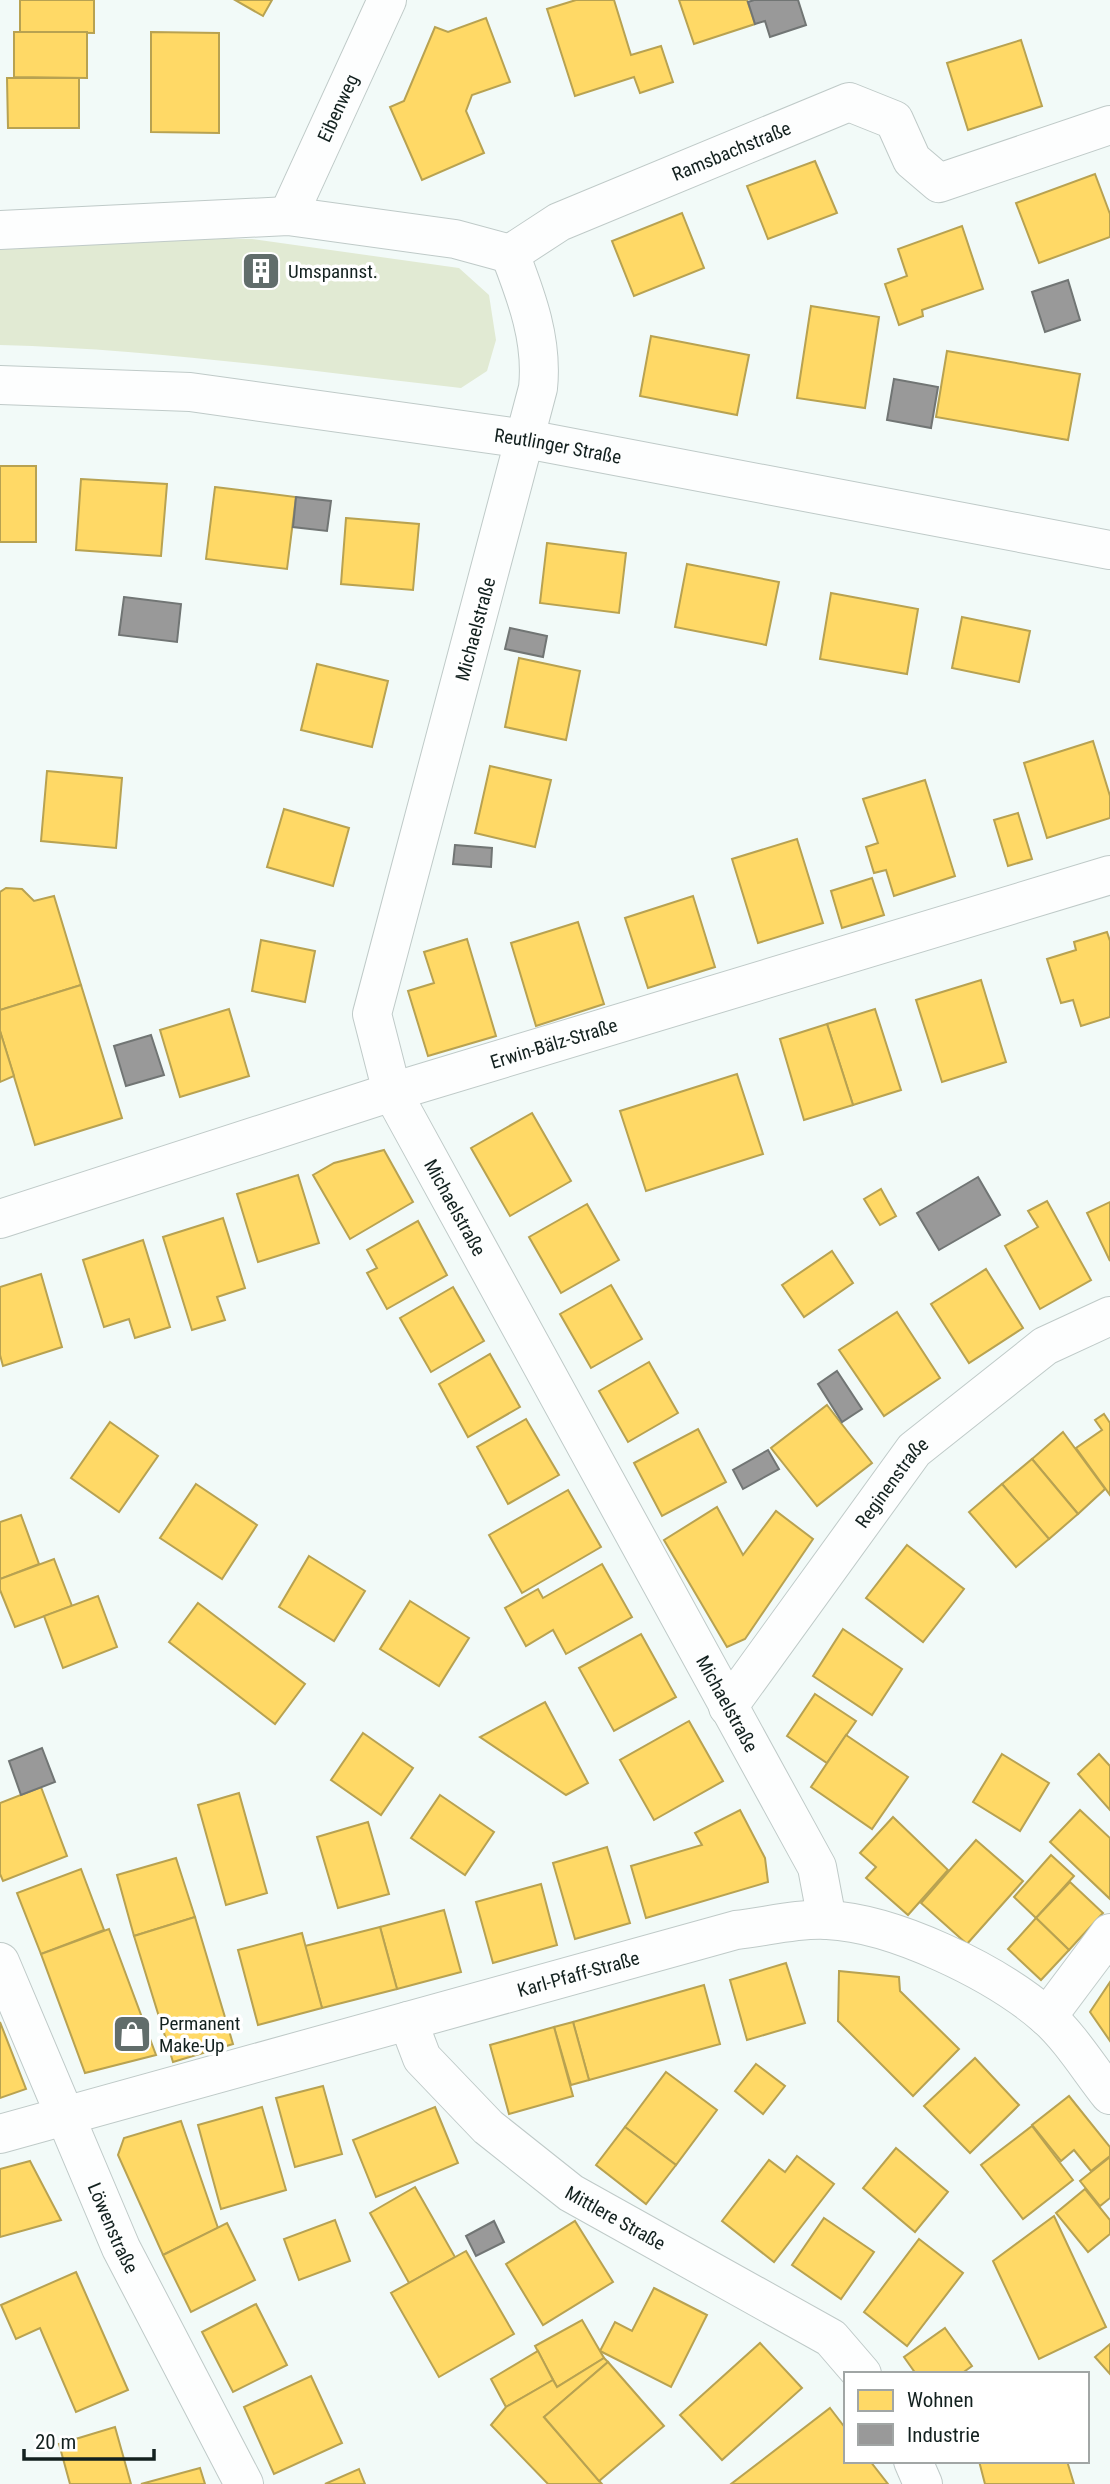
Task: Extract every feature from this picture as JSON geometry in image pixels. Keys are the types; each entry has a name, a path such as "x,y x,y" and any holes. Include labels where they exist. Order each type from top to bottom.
{"street":[{"name":"Eibenweg","path":"288,216 387,0"},
{"name":"Ramsbachstraße","path":"510,254 559,222 849,103 894,120 912,160 939,183 1110,125"},
{"path":"0,230 288,216 455,239 510,254 532,310 540,371 526,439"},
{"name":"Reutlinger Straße","path":"0,385 190,392 526,439 1110,550"},
{"name":"Michaelstraße","path":"526,439 372,1014 393,1092 817,1867 827,1920"},
{"name":"Erwin-Bälz-Straße","path":"0,1219 393,1092 1110,875"},
{"name":"Reginenstraße","path":"728,1707 914,1450 1045,1346 1110,1316"},
{"name":"Karl-Pfaff-Straße","path":"0,2134 736,1930 827,1920 877,1930 928,1946 988,1977 1047,2017 1110,2095"},
{"path":"1047,2017 1110,1933"},
{"name":"Löwenstraße","path":"0,1962 121,2248 244,2484"},
{"name":"Mittlere Straße","path":"408,2021 422,2058 488,2127 571,2193 831,2338 860,2372"},
{"path":"914,2463 923,2484"}],"green space":[{"path":"96,237 252,239 459,268 489,295 496,340 487,371 461,388 173,356 0,345 0,243"}],"building: Wohnen":[{"path":"20,0 94,0 94,33 20,32"},
{"path":"235,0 272,0 263,16"},
{"path":"576,0 614,0 631,55 661,46 673,82 640,93 634,77 575,96 547,9"},
{"path":"679,0 747,0 755,24 694,44"},
{"path":"486,18 510,82 472,95 466,111 484,153 422,180 390,107 404,101 435,27 448,32"},
{"path":"14,32 87,32 87,78 14,77"},
{"path":"151,32 219,33 219,133 151,132"},
{"path":"1021,40 1042,106 968,130 947,63"},
{"path":"7,78 79,78 79,128 8,128"},
{"path":"815,161 837,213 768,239 747,186"},
{"path":"1095,174 1110,214 1110,237 1039,263 1016,203"},
{"path":"682,213 704,268 634,296 612,241"},
{"path":"962,226 983,289 922,310 923,316 899,325 885,284 907,276 898,249"},
{"name":"Umspannst.","path":"245,256 277,256 276,285 245,285"},
{"path":"811,306 879,317 865,408 797,398"},
{"path":"651,336 749,355 737,415 640,396"},
{"path":"947,351 1080,374 1068,440 936,417"},
{"path":"0,466 36,466 36,542 0,542"},
{"path":"81,479 167,484 161,556 76,550"},
{"path":"215,487 296,497 287,569 206,559"},
{"path":"346,518 419,524 413,590 341,584"},
{"path":"547,543 626,553 619,613 540,603"},
{"path":"687,564 779,582 766,645 675,627"},
{"path":"831,593 918,609 907,674 820,659"},
{"path":"962,617 1030,631 1019,682 952,668"},
{"path":"519,658 580,671 566,740 505,727"},
{"path":"317,664 388,681 372,747 301,730"},
{"path":"1093,741 1110,796 1110,818 1047,838 1024,763"},
{"path":"490,766 551,780 535,847 475,833"},
{"path":"47,771 122,778 116,848 41,841"},
{"path":"925,780 955,876 894,896 886,870 874,873 866,847 878,843 863,799"},
{"path":"284,809 349,828 333,886 267,867"},
{"path":"1018,813 1032,859 1008,866 994,820"},
{"path":"797,839 823,923 758,943 732,859"},
{"path":"872,878 884,915 842,928 831,891"},
{"path":"6,888 22,889 34,901 54,896 81,985 0,1010 0,892"},
{"path":"693,896 715,967 648,988 625,918"},
{"path":"578,922 604,1004 536,1026 511,943"},
{"path":"1107,932 1110,941 1110,1017 1081,1026 1073,1000 1061,1003 1047,959 1076,950 1074,942"},
{"path":"467,939 496,1036 428,1056 408,991 434,983 424,952"},
{"path":"261,940 315,951 305,1002 252,991"},
{"path":"981,980 1006,1062 942,1082 916,1000"},
{"path":"81,985 122,1118 35,1145 0,1031 0,1010"},
{"path":"229,1009 249,1076 180,1097 160,1030"},
{"path":"875,1009 901,1090 853,1105 827,1024"},
{"path":"827,1024 853,1105 804,1120 780,1039"},
{"path":"0,1031 14,1076 0,1082"},
{"path":"737,1074 763,1154 646,1191 620,1111"},
{"path":"532,1113 571,1181 510,1216 471,1148"},
{"path":"384,1150 413,1202 350,1239 313,1175 334,1163"},
{"path":"298,1175 319,1243 258,1262 237,1194"},
{"path":"881,1189 896,1216 880,1225 864,1199"},
{"path":"1047,1201 1091,1280 1040,1309 1005,1246 1038,1227 1028,1211"},
{"path":"1110,1202 1110,1261 1087,1213"},
{"path":"587,1204 619,1260 561,1293 529,1237"},
{"path":"223,1218 245,1288 217,1297 225,1320 192,1330 163,1237"},
{"path":"418,1221 447,1275 387,1309 367,1273 377,1268 367,1250"},
{"path":"143,1240 170,1327 135,1338 129,1319 104,1327 83,1260"},
{"path":"832,1251 853,1283 804,1317 782,1285"},
{"path":"986,1269 1023,1328 969,1363 931,1304"},
{"path":"41,1274 62,1347 3,1366 0,1355 0,1287"},
{"path":"611,1285 642,1339 591,1368 560,1314"},
{"path":"453,1287 484,1341 431,1372 400,1318"},
{"path":"897,1312 940,1378 884,1416 839,1350"},
{"path":"490,1354 520,1407 468,1437 439,1384"},
{"path":"649,1362 678,1413 628,1442 599,1391"},
{"path":"827,1405 872,1463 817,1506 771,1448"},
{"path":"1104,1414 1110,1423 1110,1495 1076,1448 1102,1430 1095,1420"},
{"path":"526,1419 559,1475 508,1504 477,1447"},
{"path":"110,1422 158,1456 119,1512 71,1478"},
{"path":"698,1429 726,1482 662,1516 634,1463"},
{"path":"1063,1432 1105,1489 1078,1514 1032,1459"},
{"path":"1032,1459 1078,1514 1049,1539 1002,1484"},
{"path":"196,1484 257,1525 222,1579 160,1538"},
{"path":"1002,1484 1049,1539 1016,1567 969,1512"},
{"path":"568,1490 601,1547 522,1593 489,1535"},
{"path":"717,1507 743,1555 776,1511 813,1539 745,1639 727,1647 664,1540"},
{"path":"21,1515 39,1564 0,1579 0,1522"},
{"path":"907,1545 964,1589 923,1642 866,1598"},
{"path":"309,1556 365,1591 334,1641 279,1607"},
{"path":"54,1559 72,1606 15,1627 0,1590 0,1579"},
{"path":"602,1564 632,1617 566,1654 553,1630 526,1646 505,1608 538,1589 543,1598"},
{"path":"98,1596 117,1647 63,1668 44,1616"},
{"path":"410,1601 469,1638 439,1686 380,1649"},
{"path":"198,1603 305,1684 275,1724 169,1642"},
{"path":"843,1629 902,1669 872,1715 813,1676"},
{"path":"641,1634 676,1697 614,1731 579,1668"},
{"path":"815,1694 856,1721 827,1763 787,1736"},
{"path":"545,1702 588,1783 566,1795 480,1737"},
{"path":"689,1721 723,1781 654,1820 620,1760"},
{"path":"363,1733 413,1768 381,1815 331,1780"},
{"path":"846,1735 908,1777 872,1829 811,1787"},
{"path":"1002,1754 1049,1783 1020,1831 973,1802"},
{"path":"1099,1754 1110,1766 1110,1810 1078,1774"},
{"path":"41,1787 67,1856 3,1881 0,1874 0,1803"},
{"path":"239,1793 267,1893 226,1905 198,1805"},
{"path":"440,1795 494,1832 465,1875 411,1838"},
{"path":"740,1810 765,1858 768,1882 646,1918 631,1866 702,1845 695,1833"},
{"path":"1080,1810 1110,1838 1110,1899 1050,1842"},
{"path":"893,1817 948,1870 908,1915 866,1878 876,1867 860,1853"},
{"path":"368,1822 389,1894 338,1908 317,1837"},
{"path":"976,1840 1023,1881 967,1944 921,1903"},
{"path":"607,1847 630,1923 575,1939 553,1863"},
{"path":"1051,1855 1074,1876 1036,1918 1014,1897"},
{"path":"176,1858 195,1917 134,1936 117,1875"},
{"path":"81,1869 104,1930 41,1954 17,1893"},
{"path":"1070,1882 1103,1913 1069,1950 1036,1918"},
{"path":"541,1884 557,1945 493,1963 476,1902"},
{"path":"444,1910 461,1972 397,1989 380,1927"},
{"path":"195,1917 233,2044 173,2062 134,1936"},
{"path":"1036,1918 1069,1950 1041,1980 1008,1949"},
{"path":"380,1927 397,1989 322,2008 305,1946"},
{"path":"109,1929 156,2055 85,2073 41,1954"},
{"path":"302,1933 322,2008 258,2025 238,1950"},
{"path":"786,1963 805,2023 747,2040 730,1980"},
{"path":"839,1971 899,1977 900,1991 959,2049 913,2096 838,2021"},
{"path":"1110,1982 1110,2041 1090,2012"},
{"path":"704,1985 720,2044 589,2080 573,2022"},
{"path":"0,2022 26,2089 0,2098"},
{"path":"573,2022 589,2080 571,2085 554,2027"},
{"path":"554,2027 573,2096 509,2114 490,2045"},
{"path":"975,2058 1019,2105 970,2153 924,2106"},
{"path":"756,2064 785,2086 763,2114 735,2091"},
{"path":"666,2072 717,2110 676,2165 625,2127"},
{"path":"323,2086 342,2154 295,2167 276,2098"},
{"path":"1069,2096 1110,2147 1110,2156 1091,2171 1074,2150 1061,2161 1032,2125"},
{"path":"262,2107 286,2190 221,2209 198,2125"},
{"path":"435,2107 458,2163 376,2197 353,2140"},
{"path":"181,2121 218,2228 163,2255 118,2155 124,2138"},
{"path":"1032,2126 1073,2180 1023,2219 981,2165"},
{"path":"625,2127 676,2165 646,2204 596,2165"},
{"path":"896,2148 948,2192 915,2232 863,2188"},
{"path":"797,2156 834,2184 774,2262 722,2221 769,2160 785,2172"},
{"path":"1110,2157 1110,2198 1100,2206 1080,2181"},
{"path":"30,2161 61,2220 0,2237 0,2169"},
{"path":"415,2187 455,2257 409,2283 370,2213"},
{"path":"1085,2189 1110,2220 1110,2234 1088,2252 1056,2213"},
{"path":"1054,2216 1106,2327 1039,2359 993,2261"},
{"path":"824,2218 874,2252 841,2299 792,2265"},
{"path":"335,2220 350,2261 299,2280 284,2239"},
{"path":"575,2221 613,2282 543,2325 506,2264"},
{"path":"227,2223 255,2280 191,2312 163,2255"},
{"path":"919,2239 963,2273 907,2346 864,2312"},
{"path":"466,2251 514,2334 439,2377 391,2293"},
{"path":"76,2272 128,2390 76,2412 40,2328 16,2339 1,2305"},
{"path":"654,2288 707,2315 671,2387 600,2351 615,2322 632,2331"},
{"path":"256,2304 287,2365 233,2392 202,2332"},
{"path":"582,2320 604,2358 557,2387 535,2346"},
{"path":"945,2328 972,2366 964,2372 915,2372 904,2357"},
{"path":"760,2343 802,2388 722,2460 680,2415"},
{"path":"1110,2344 1110,2374 1095,2357"},
{"path":"538,2351 553,2380 506,2407 491,2379"},
{"path":"604,2358 608,2362 544,2417 602,2484 548,2484 491,2425 506,2407 553,2380 557,2387"},
{"path":"608,2362 664,2426 599,2481 544,2417"},
{"path":"311,2376 342,2443 274,2474 244,2407"},
{"path":"830,2408 844,2426 844,2463 872,2463 888,2484 731,2484"},
{"path":"115,2427 131,2484 70,2484 59,2444"},
{"path":"980,2463 1068,2463 1074,2484 985,2484"},
{"path":"200,2468 205,2484 141,2484"},
{"path":"359,2469 365,2484 325,2484"}],"building: Industrie":[{"path":"798,0 806,25 770,37 765,21 755,24 748,2"},
{"path":"1068,280 1080,320 1045,332 1032,292"},
{"path":"894,379 938,387 931,428 887,420"},
{"path":"296,497 331,501 327,531 293,527"},
{"path":"124,597 181,604 177,642 119,635"},
{"path":"510,628 547,636 543,657 505,649"},
{"path":"455,845 492,848 491,867 453,864"},
{"path":"151,1035 164,1075 126,1086 114,1046"},
{"path":"978,1177 1000,1215 939,1250 917,1213"},
{"path":"837,1371 862,1409 842,1422 818,1384"},
{"path":"768,1450 779,1469 743,1489 733,1470"},
{"path":"42,1748 55,1782 21,1795 9,1761"},
{"path":"494,2221 504,2242 476,2256 466,2236"}],"place":[{"name":"Umspannst.","path":"261,271"},
{"name":"Permanent Make-Up","path":"132,2034"}]}
